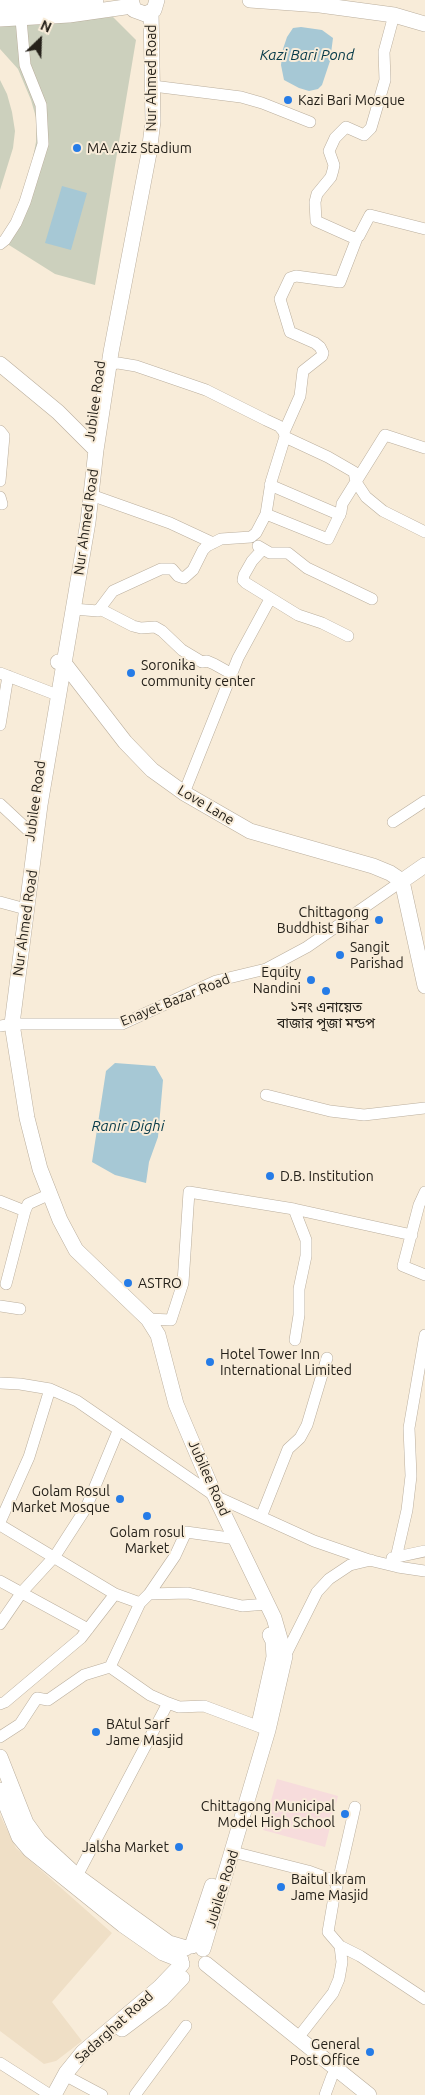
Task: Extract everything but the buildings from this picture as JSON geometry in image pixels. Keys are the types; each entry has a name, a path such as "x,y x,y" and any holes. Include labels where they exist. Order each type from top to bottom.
{"main road":[{"path":"0,7 96,0"},
{"path":"250,0 320,2 425,24"},
{"path":"0,19 70,15 143,6"},
{"name":"Nur Ahmed Road","path":"7,1027 60,662 72,609 91,496 93,447 149,153 153,121 153,86 143,6"},
{"name":"Jubilee Road","path":"143,6 144,134 138,176 115,275 96,382 93,447 80,519 60,662 52,693 30,832 7,1027 46,1196 76,1250 148,1319 158,1336 176,1404 210,1492 262,1605 274,1618 285,1656 263,1728 233,1852 193,1959"},
{"path":"0,364 58,412 93,447"},
{"name":"Love Lane","path":"60,662 125,742 152,770 184,793 250,831 373,866 390,873 402,881"},
{"path":"425,866 402,881 425,986"},
{"path":"46,1196 70,1257 135,1316 149,1333 170,1410 210,1492"},
{"path":"193,1959 263,1728 274,1657 273,1641 262,1605"},
{"path":"0,1757 19,1837 30,1850 123,1925 163,1953 193,1959 357,2095"},
{"path":"0,1790 14,1811 26,1823 39,1841 77,1876 193,1959 369,2095"},
{"name":"Sadarghat Road","path":"61,2095 70,2078 103,2043 162,1999 193,1959"},
{"name":"Sadarghat Road","path":"54,2095 66,2073 83,2052 193,1959"}],"street":[{"path":"357,238 316,222 315,202 317,194 331,177 334,165 329,151 337,134 347,127 366,135 371,128 384,87 384,52 394,16"},
{"path":"0,244 5,240 16,223 25,202 43,144 41,105 25,65 21,19"},
{"path":"153,86 241,97 262,103 310,122"},
{"path":"72,609 93,612 100,609 113,591 161,569 172,569 181,577 188,576 203,550 212,543 221,539 252,536 256,533 266,514 270,485 285,435 298,402 302,370 323,353 315,343 290,332 280,299 290,278 296,276 340,282 357,238 370,215 425,229"},
{"path":"109,365 118,363 136,366 206,390 279,426 285,435 346,467 356,475 356,482 366,497 383,511 425,532"},
{"path":"0,431 4,436 0,481"},
{"path":"266,514 327,539 340,515 342,504 384,435 425,448"},
{"path":"270,485 340,515"},
{"path":"91,496 170,524 212,543"},
{"path":"252,536 257,546 262,550 288,553 307,568 372,599"},
{"path":"262,550 247,569 243,580 270,599 298,615 322,623 348,636"},
{"path":"184,793 238,658 270,599"},
{"path":"100,609 133,626 141,628 155,627 182,650 202,662 207,661 232,674"},
{"path":"0,725 4,674 52,693"},
{"path":"393,822 425,802"},
{"path":"0,804 30,832"},
{"name":"Enayet Bazar Road","path":"7,1027 122,1024 216,982 266,969 307,947 402,881"},
{"path":"0,902 22,908"},
{"path":"266,1095 330,1111 364,1115 425,1108"},
{"path":"148,1319 171,1320 183,1284 189,1192 294,1209 412,1234"},
{"path":"425,1192 403,1266 425,1275"},
{"path":"6,1284 28,1204 46,1196"},
{"path":"0,1202 25,1211"},
{"path":"294,1209 306,1240 299,1289 299,1315 296,1340"},
{"path":"0,1306 20,1309"},
{"path":"396,1558 407,1510 411,1476 409,1428 425,1335"},
{"path":"261,1517 288,1449 300,1438 307,1425 327,1358"},
{"path":"0,1383 50,1389 77,1401 118,1431 210,1492 314,1541 369,1560 425,1571"},
{"path":"50,1389 28,1457 0,1523 115,1594 140,1603"},
{"path":"0,1624 22,1592 55,1556 86,1508 118,1431"},
{"path":"0,1737 20,1724 37,1698 48,1700 84,1675 110,1667 140,1603 149,1594 175,1556 186,1532 232,1539"},
{"path":"285,1656 317,1592 339,1571 350,1565 369,1560 396,1558 425,1551"},
{"path":"0,1581 88,1629"},
{"path":"149,1594 188,1593 242,1606 262,1605"},
{"path":"0,1704 5,1702 82,1638 115,1594"},
{"path":"110,1667 150,1695 168,1703 179,1707 204,1706 263,1728"},
{"path":"77,1876 168,1703"},
{"path":"355,1807 334,1897 328,1932 340,1946 360,1956 425,1999"},
{"path":"233,1852 308,1871 338,1882"},
{"path":"298,2039 332,1993 340,1971 340,1946"},
{"path":"135,2095 186,2026"},
{"path":"0,2063 50,2095"},
{"path":"325,2095 332,2076"},
{"path":"70,2078 102,2095"}],"shaded area":[{"path":"277,1779 338,1796 325,1847 263,1830"},
{"path":"0,1815 16,1848 112,1933 52,2002 82,2041 56,2061 44,2064 0,2031"}],"green space":[{"name":"MA Aziz Stadium","path":"113,17 136,40 95,285 55,274 1,240 13,219 31,167 36,142 37,121 31,100 18,69 0,49 0,25"},
{"path":"0,80 7,94 15,131 13,148 0,190"}],"water":[{"name":"Kazi Bari Pond","path":"301,27 322,30 333,38 330,61 322,85 318,89 309,91 284,80 281,65 287,37 293,28"},
{"path":"62,186 87,193 71,250 45,243"},
{"name":"Ranir Dighi","path":"115,1063 155,1066 163,1080 158,1137 149,1162 146,1183 115,1175 92,1162 106,1071"}],"place":[{"name":"Kazi Bari Mosque","path":"288,100"},
{"name":"MA Aziz Stadium","path":"77,148"},
{"name":"Soronika community center","path":"131,673"},
{"name":"Chittagong Buddhist Bihar","path":"379,920"},
{"name":"Sangit Parishad","path":"340,955"},
{"name":"Equity Nandini","path":"311,980"},
{"name":"১নং এনায়েত বাজার পূজা মন্ডপ","path":"326,991"},
{"name":"D.B. Institution","path":"270,1176"},
{"name":"ASTRO","path":"128,1283"},
{"name":"Hotel Tower Inn International Limited","path":"210,1362"},
{"name":"Golam Rosul Market Mosque","path":"120,1499"},
{"name":"Golam rosul Market","path":"147,1516"},
{"name":"BAtul Sarf Jame Masjid","path":"96,1732"},
{"name":"Chittagong Municipal Model High School","path":"345,1814"},
{"name":"Jalsha Market","path":"179,1847"},
{"name":"Baitul Ikram Jame Masjid","path":"281,1887"},
{"name":"General Post Office","path":"370,2052"}]}
